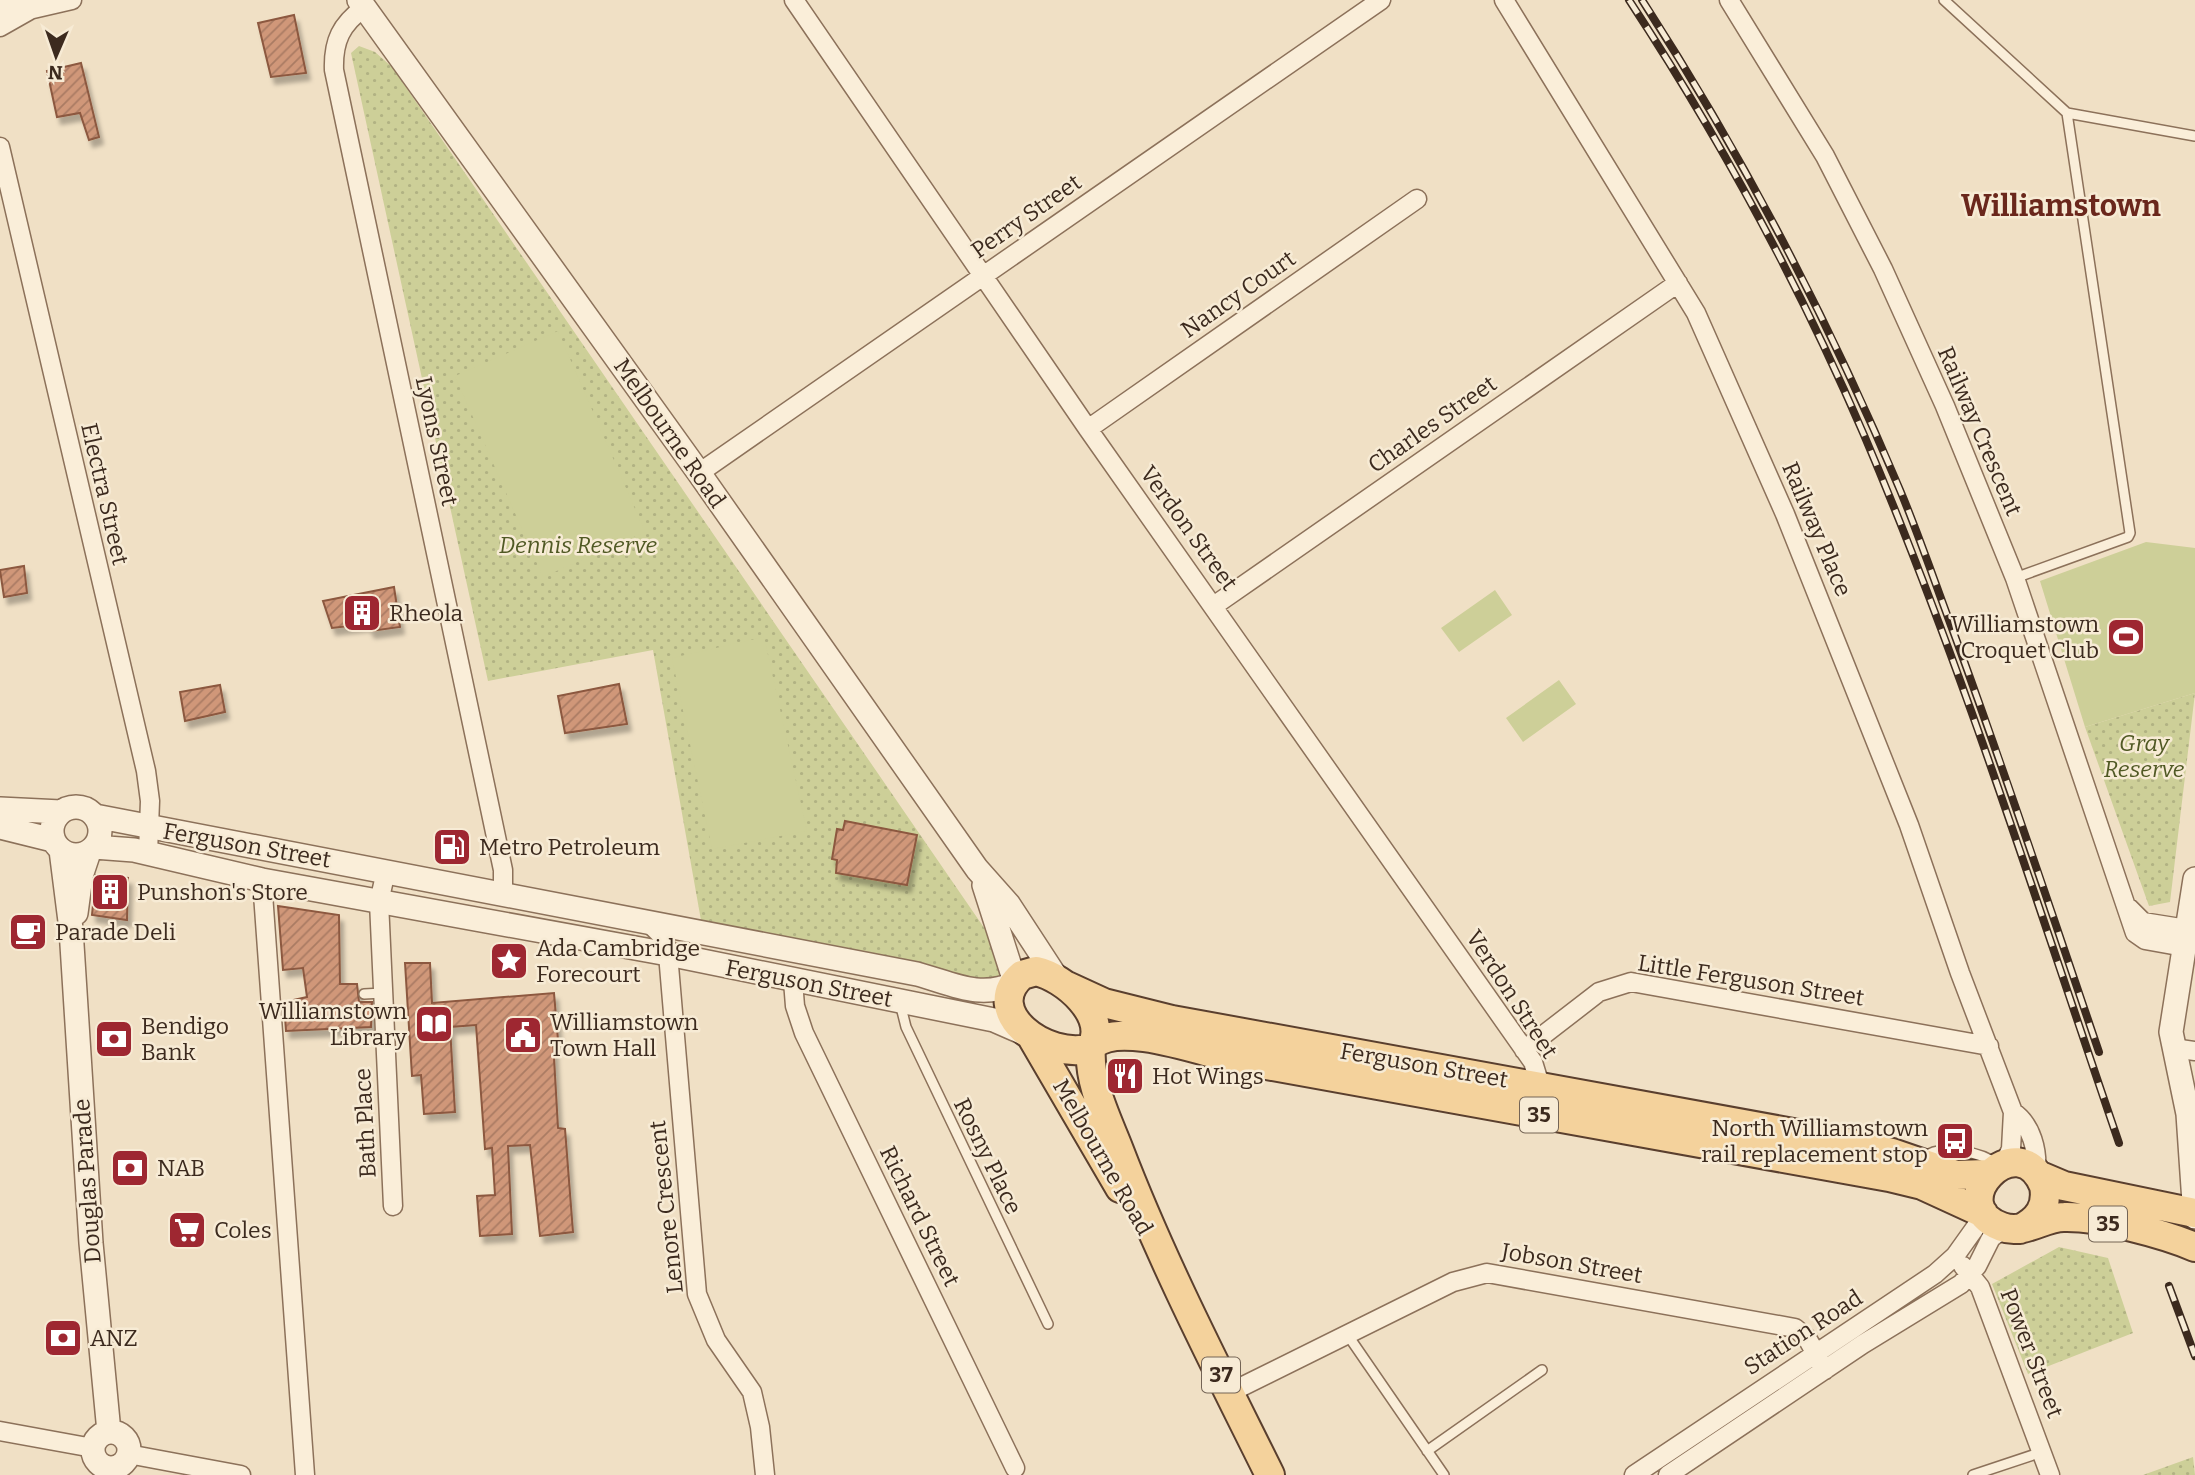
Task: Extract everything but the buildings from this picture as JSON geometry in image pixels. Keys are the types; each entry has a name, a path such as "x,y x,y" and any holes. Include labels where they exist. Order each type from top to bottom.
{"main road":[{"name":"35","path":"1015,983 1022,975 1033,971 1063,983"},
{"path":"1015,983 1012,1011 1030,1036"},
{"path":"1063,983 1087,1010 1094,1033 1092,1046"},
{"name":"Ferguson Street","path":"1063,983 1104,1003 1172,1020 1850,1144 1919,1161 1956,1175 1997,1168"},
{"name":"35","path":"1030,1036 1068,1049 1092,1046"},
{"name":"Melbourne Road","path":"1030,1036 1171,1275"},
{"name":"Ferguson Street","path":"1092,1046 1111,1037 1138,1036 1238,1060 1889,1177 1922,1185 1998,1221"},
{"name":"Melbourne Road","path":"1092,1046 1099,1098 1171,1275 1270,1475"},
{"path":"1534,1114 1539,1085"},
{"name":"35","path":"1997,1168 2020,1164 2064,1186 2195,1214"},
{"path":"1997,1168 1979,1192 1998,1221 2039,1216 2044,1205 2044,1186 2037,1174"},
{"name":"35","path":"1998,1221 2073,1217 2160,1235 2195,1247"}],"street":[{"path":"0,9 33,9 72,0"},
{"name":"Verdon Street","path":"794,0 1088,429 1215,605 1524,1049 1538,1072 1539,1085"},
{"name":"Perry Street","path":"699,473 1381,0"},
{"name":"Railway Place","path":"1504,0 1678,283 1721,366 1785,514 1909,825 2013,1112 2012,1147 1997,1168"},
{"name":"Railway Crescent","path":"1729,0 1825,156 1883,269 1945,406 2015,578 2129,908 2134,930 2139,937 2185,938"},
{"name":"Melbourne Road","path":"362,3 699,473 977,869 1009,905 1063,983"},
{"name":"Lyons Street","path":"362,3 338,36 333,49 334,70 503,870 503,896"},
{"path":"0,27 33,9"},
{"name":"Electra Street","path":"0,147 146,771 150,828 148,853"},
{"name":"Nancy Court","path":"1088,429 1417,199"},
{"name":"Charles Street","path":"1215,605 1678,283"},
{"name":"35","path":"61,812 79,807 95,816"},
{"path":"0,809 61,812 52,828 57,845"},
{"path":"92,849 101,832 95,816"},
{"name":"Ferguson Street","path":"95,816 917,974 975,992 999,989 1015,983"},
{"path":"0,827 57,845"},
{"name":"35","path":"57,845 75,855 92,849"},
{"name":"Douglas Parade","path":"57,845 71,929 91,1243 109,1432"},
{"name":"Ferguson Street","path":"92,849 148,853 262,880 668,954 994,1020 1030,1036"},
{"name":"Douglas Parade","path":"71,929 80,903 81,876 92,849"},
{"name":"Melbourne Road","path":"977,869 995,912 1015,983"},
{"name":"Bath Place","path":"386,871 379,902 393,1206"},
{"path":"2195,879 2171,1018 2184,1049 2191,1122 2195,1214"},
{"path":"262,880 305,1475"},
{"name":"Lenore Crescent","path":"650,924 663,937 668,954 695,1284 716,1340 752,1392 765,1475"},
{"name":"Richard Street","path":"793,981 795,1006 804,1033 1015,1468"},
{"name":"Little Ferguson Street","path":"1524,1049 1600,992 1631,982 1989,1046"},
{"name":"Railway Place","path":"2013,1112 2022,1118 2035,1147 2037,1174"},
{"name":"Station Road","path":"1634,1475 1815,1351 1907,1293 1998,1221"},
{"name":"Station Road","path":"1671,1474 1971,1275 1998,1221"},
{"name":"Power Street","path":"1955,1256 1980,1287 2050,1475"},
{"name":"Jobson Street","path":"1229,1393 1453,1282 1487,1273 1787,1326 1803,1333 1825,1370"},
{"path":"0,1431 93,1448"},
{"path":"117,1466 126,1440 121,1435 109,1432 99,1436 93,1448 96,1461 117,1466 241,1475"},
{"path":"1661,1457 1671,1474"}],"lane":[{"path":"1944,0 2067,113 2195,136"},
{"path":"2015,578 2128,537 2130,533 2067,113"},
{"path":"364,994 383,993"},
{"name":"Rosny Place","path":"900,1002 906,1027 1048,1324"},
{"path":"1348,1334 1444,1475"},
{"path":"1427,1451 1542,1370"},
{"path":"1973,1475 2042,1452"}],"green space":[{"name":"Dennis Reserve","path":"359,46 375,52 392,67 987,932 995,951 1000,976 985,981 702,926 653,650 488,681 351,53"},
{"path":"558,331 645,532 543,577 455,376"},
{"name":"Williamstown Croquet Club","path":"2146,542 2195,548 2195,693 2085,727 2040,581"},
{"path":"1495,590 1512,615 1459,652 1441,628"},
{"path":"764,637 807,831 712,849 672,658"},
{"path":"1559,680 1576,704 1523,742 1506,718"},
{"name":"Gray Reserve","path":"2195,693 2170,902 2149,906 2085,727"},
{"path":"2059,1247 2108,1258 2133,1333 2028,1374 1992,1284"},
{"path":"2193,1457 2195,1475 2143,1475"}],"railway":[{"path":"1629,0 1695,105 1756,212 1813,323 1864,435 1934,609 2029,876 2119,1143"},
{"path":"1642,0 1715,118 1782,239 1844,363 1900,490 1969,674 2099,1052"},
{"path":"2169,1286 2195,1356"}],"place":[{"name":"Rheola","path":"362,613"},
{"name":"Williamstown Croquet Club","path":"2126,637"},
{"name":"Metro Petroleum","path":"452,847"},
{"name":"Punshon's Store","path":"110,892"},
{"name":"Parade Deli","path":"28,932"},
{"name":"Ada Cambridge Forecourt","path":"509,961"},
{"name":"Williamstown Library","path":"434,1024"},
{"name":"Williamstown Town Hall","path":"523,1035"},
{"name":"Bendigo Bank","path":"114,1039"},
{"name":"Hot Wings","path":"1125,1076"},
{"name":"North Williamstown rail replacement stop","path":"1955,1141"},
{"name":"NAB","path":"130,1168"},
{"name":"Coles","path":"187,1230"},
{"name":"ANZ","path":"63,1338"}],"district":[{"name":"Williamstown","path":"2061,206"}]}
